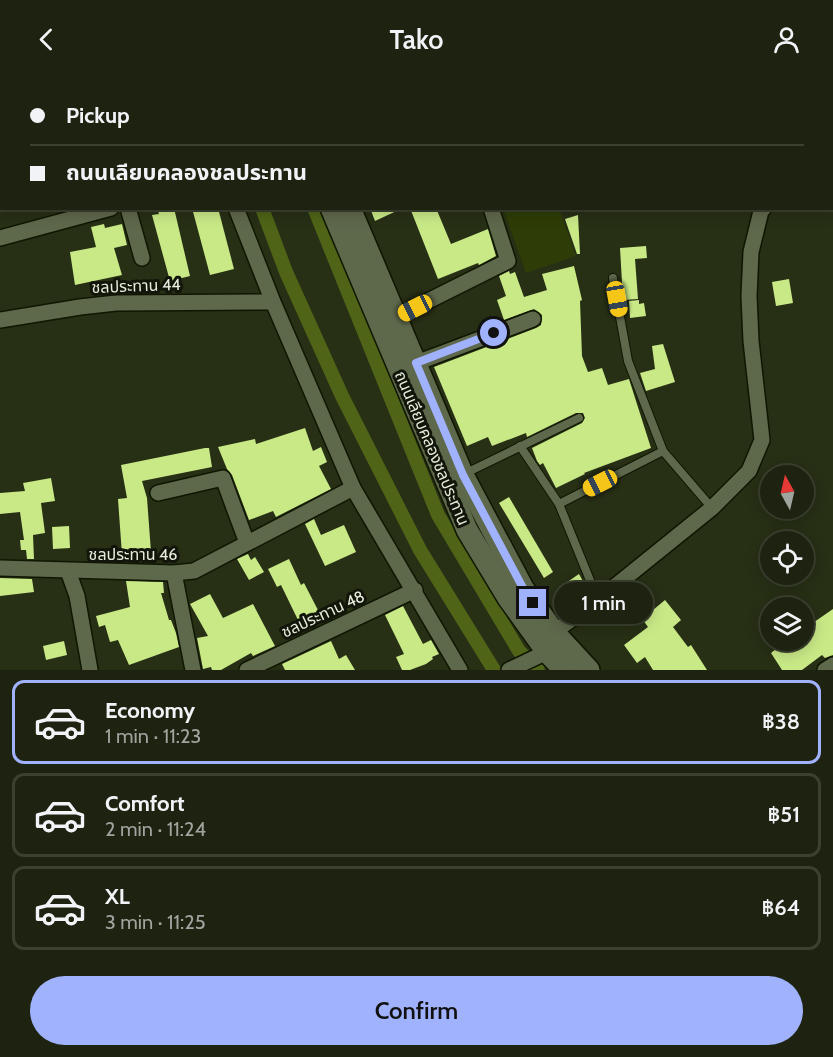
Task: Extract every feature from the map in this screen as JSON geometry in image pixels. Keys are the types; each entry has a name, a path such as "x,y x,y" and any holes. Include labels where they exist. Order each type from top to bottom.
{"street":[{"path":"0,238 104,210"},
{"path":"129,210 142,258"},
{"path":"237,210 273,302 354,488 460,670"},
{"name":"ถนนเลียบคลองชลประทาน","path":"332,210 467,530 508,598 550,642 589,670"},
{"name":"ถนนเลียบคลองชลประทาน","path":"351,210 463,475 564,670"},
{"path":"396,317 508,261 492,210"},
{"path":"509,670 550,642 712,508 749,471 762,440 751,341 749,296 751,252 762,210"},
{"name":"ชลประทาน 44","path":"0,320 117,303 273,302"},
{"path":"416,363 533,319"},
{"path":"158,493 223,478 247,543"},
{"name":"ชลประทาน 46","path":"0,568 174,573 194,571 354,488"},
{"path":"68,571 77,596 90,670"},
{"path":"174,573 193,670"},
{"name":"ชลประทาน 48","path":"247,670 415,590"},
{"path":"825,670 833,665"}],"lane":[{"path":"613,278 628,361 663,451 712,508"},
{"path":"463,475 579,418"},
{"path":"520,446 559,504 598,600"},
{"path":"559,504 663,451"}],"green space":[{"path":"503,210 559,210 576,256 526,273"}],"building":[{"path":"158,210 174,210 190,276 170,281 152,215 159,214"},
{"path":"193,210 219,210 234,269 210,275"},
{"path":"371,210 399,210 375,221"},
{"path":"411,210 437,210 451,244 488,229 496,256 479,265 478,263 438,279"},
{"path":"578,215 580,254 577,254 565,219"},
{"path":"104,224 105,228 122,224 127,245 114,248 122,275 75,285 70,252 96,247 91,227"},
{"path":"646,246 647,258 635,259 638,299 623,300 620,248"},
{"path":"574,266 582,300 580,301 582,356 588,372 602,368 608,385 629,379 651,448 584,473 556,488 543,463 540,465 537,461 532,448 582,423 585,418 583,413 576,413 527,437 526,433 492,446 488,437 467,446 434,367 541,325 542,315 534,309 504,320 497,300 506,296 499,276 509,271 510,274 515,272 524,297 547,290 542,274"},
{"path":"789,279 793,303 776,306 772,282"},
{"path":"639,300 639,304 644,303 646,316 630,318 629,301"},
{"path":"663,344 675,382 646,391 640,373 655,369 652,346"},
{"path":"305,428 313,451 321,447 327,462 319,466 331,489 276,517 273,511 249,520 232,475 218,447 255,439 256,444"},
{"path":"209,448 212,467 142,481 147,498 151,552 144,553 144,562 130,562 130,554 122,555 118,499 127,498 121,465"},
{"path":"51,478 55,501 41,503 45,533 33,535 34,559 27,559 26,550 21,550 20,540 24,540 20,512 0,514 0,493 25,491 23,483"},
{"path":"509,497 553,572 544,578 499,503"},
{"path":"314,519 321,535 344,525 356,552 325,566 305,524"},
{"path":"69,526 70,548 53,549 52,527"},
{"path":"248,554 251,560 255,557 264,572 249,580 237,559"},
{"path":"289,559 301,585 304,583 320,614 309,620 307,616 298,620 281,585 277,587 268,569"},
{"path":"579,574 585,585 570,594 563,585"},
{"path":"0,578 32,579 34,592 0,596"},
{"path":"126,581 163,582 164,593 161,593 179,647 129,665 118,640 110,642 105,625 99,627 96,616 130,607"},
{"path":"637,585 653,610 665,600 681,620 673,627 688,647 691,645 707,670 653,670 645,657 637,663 624,645 648,627 627,591"},
{"path":"210,594 223,618 253,604 275,646 253,656 251,653 221,670 212,670 211,667 203,669 197,638 208,636 190,604"},
{"path":"403,606 423,644 431,640 439,654 432,657 433,659 426,664 410,670 402,670 396,657 404,654 385,615"},
{"path":"833,609 833,655 825,658 822,655 802,670 782,670 771,653 773,651 814,651 814,622"},
{"path":"64,641 67,655 46,660 43,646"},
{"path":"331,641 339,659 346,655 355,670 285,670 282,664"}],"waterway":[{"path":"263,210 286,272 342,396 420,550 494,670"},
{"path":"315,210 438,515 519,651 538,670"}],"route":[{"path":"494,333 416,363 463,475 533,603"}]}
